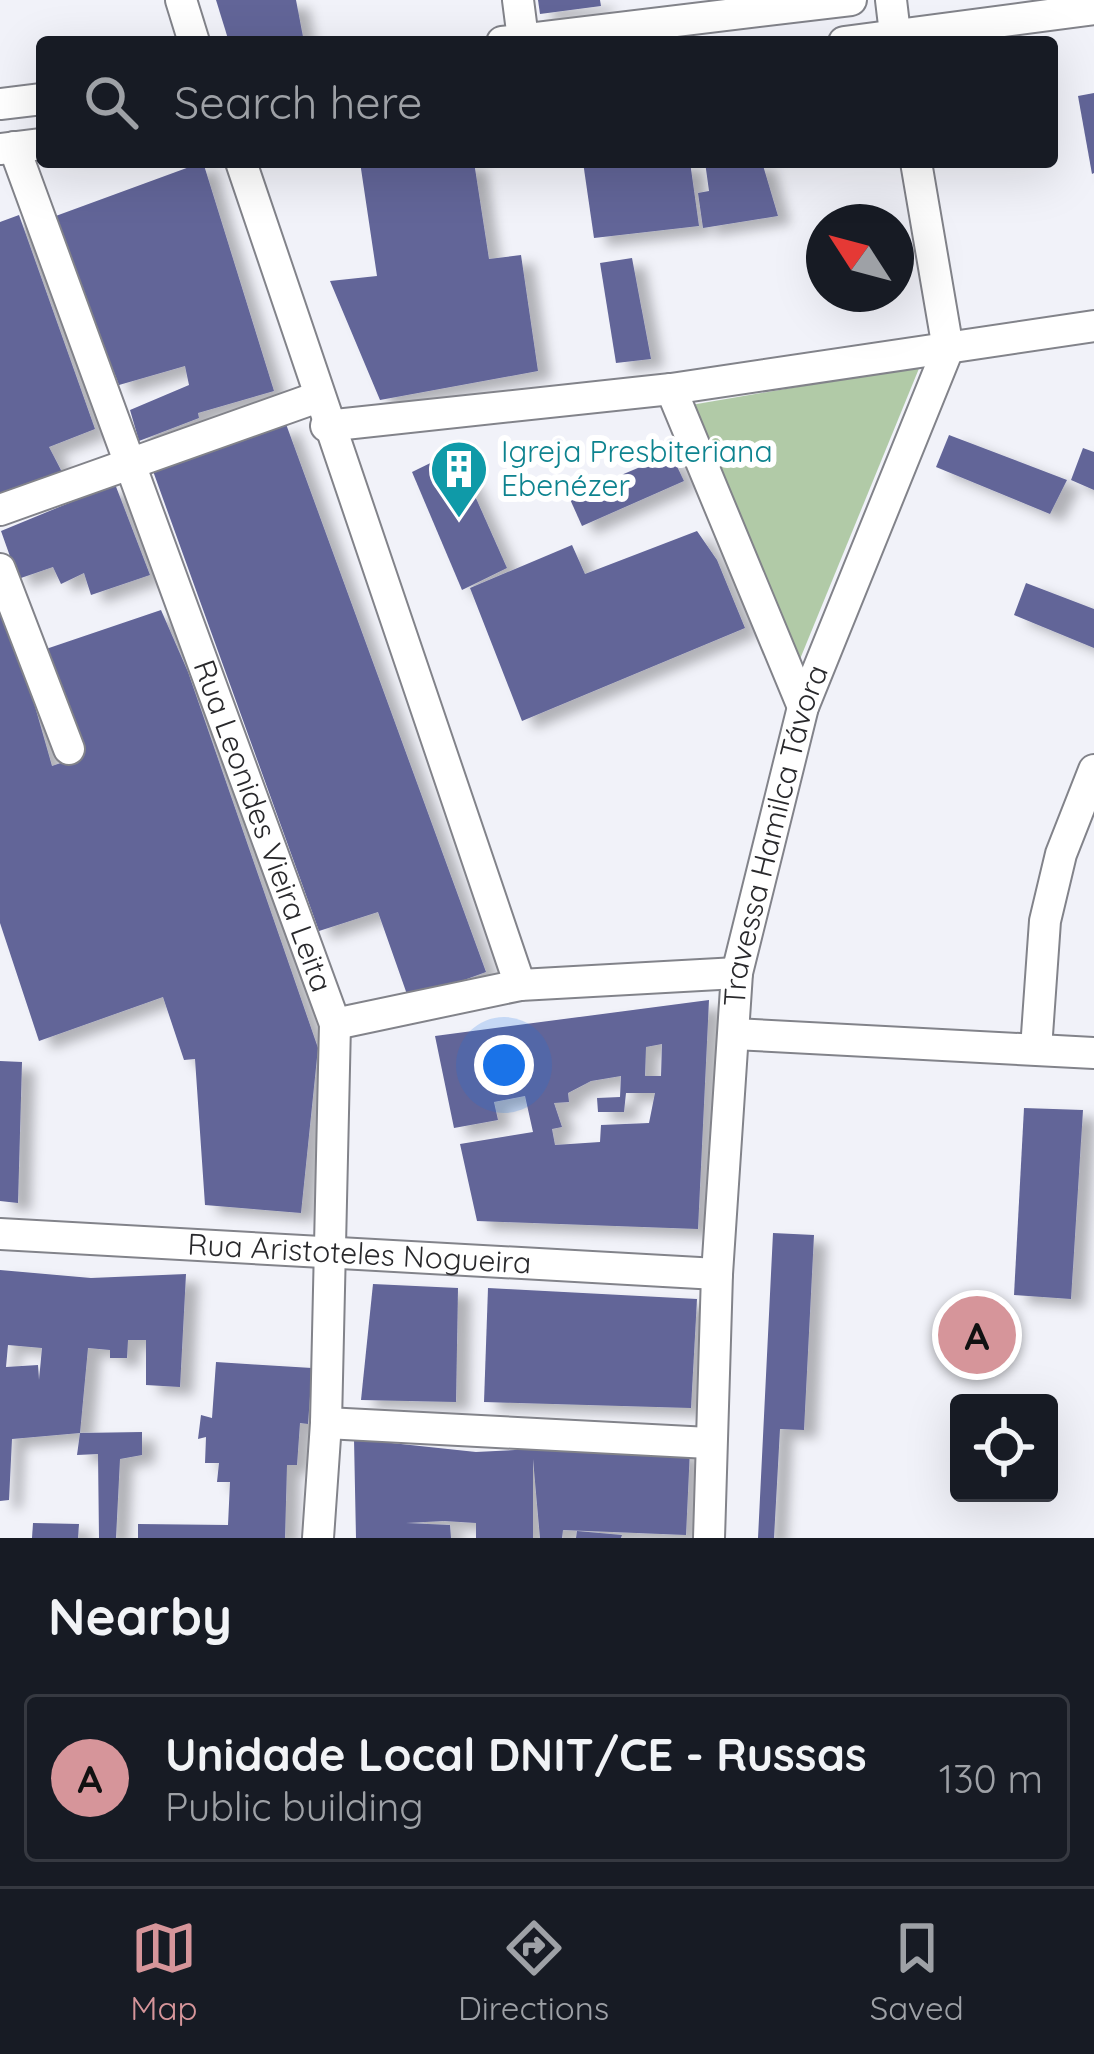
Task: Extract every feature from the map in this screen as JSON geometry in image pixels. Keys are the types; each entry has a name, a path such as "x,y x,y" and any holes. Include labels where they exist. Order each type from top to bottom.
{"street":[{"path":"181,0 192,36"},
{"path":"514,36 518,0"},
{"path":"554,36 851,0"},
{"path":"891,0 896,36"},
{"path":"916,36 1094,9"},
{"path":"0,104 36,100"},
{"name":"Rua Leonides Vieira Leita","path":"19,147 127,461 335,1024 326,1423 318,1538"},
{"path":"243,168 520,985"},
{"path":"917,168 948,350"},
{"path":"0,509 127,461 322,411 671,389 1094,326"},
{"name":"Travessa Hamilca Távora","path":"709,1538 716,1274 737,973 803,707 948,350"},
{"path":"671,389 803,707"},
{"path":"0,569 68,749"},
{"path":"1036,1049 1045,921 1061,854 1094,770"},
{"path":"335,1024 520,985 737,973"},
{"path":"734,1034 1094,1052"},
{"name":"Rua Aristoteles Nogueira","path":"0,1234 716,1274"},
{"path":"326,1423 710,1443"}],"green space":[{"path":"920,366 798,664 691,405"}],"building":[{"path":"216,0 296,0 303,36 227,36"},
{"path":"538,0 600,0 601,6 540,14"},
{"path":"1094,93 1094,173 1092,174 1078,96"},
{"path":"187,168 205,168 274,391 198,413 199,418 139,441 130,410 189,385 185,366 119,385 53,217"},
{"path":"361,168 475,168 489,259 521,255 538,371 380,400 330,281 377,276"},
{"path":"584,168 691,168 699,226 594,238"},
{"path":"706,168 764,168 778,216 703,228 698,193 709,191"},
{"path":"19,215 95,429 49,447 63,474 0,496 0,222"},
{"path":"632,258 651,359 616,363 600,263"},
{"path":"286,424 486,972 409,1000 378,912 319,931 153,471"},
{"path":"949,435 1067,480 1050,514 936,467"},
{"path":"1083,448 1094,452 1094,490 1071,480"},
{"name":"Igreja Presbiteriana Ebenézer","path":"455,451 507,568 462,590 412,472"},
{"path":"671,454 684,481 582,526 569,497"},
{"path":"115,484 150,575 91,595 84,573 61,584 53,567 18,579 1,531"},
{"path":"697,531 717,560 745,628 522,721 470,588 572,545 585,574"},
{"path":"1026,583 1094,609 1094,648 1014,615"},
{"path":"161,610 188,672 318,1048 301,1213 205,1205 195,1059 184,1060 163,997 39,1041 0,923 0,612 28,682 52,766 84,755 46,649"},
{"path":"709,1000 698,1229 477,1221 460,1144 533,1132 525,1096 494,1102 498,1120 454,1128 435,1036","holes":["662,1044 661,1076 645,1076 646,1047","621,1076 620,1097 597,1098 598,1112 624,1112 626,1093 655,1093 649,1123 601,1125 600,1142 555,1145 552,1129 562,1127 554,1103 569,1102 568,1093 591,1081"]},
{"path":"0,1061 22,1062 18,1203 0,1201"},
{"path":"1024,1108 1083,1110 1071,1299 1014,1295"},
{"path":"773,1233 814,1235 804,1430 780,1429 774,1538 758,1538"},
{"path":"0,1270 91,1278 186,1274 180,1387 146,1385 146,1340 128,1340 127,1358 110,1358 110,1350 88,1348 80,1433 12,1439 9,1500 0,1501","holes":["8,1345 42,1348 39,1380 38,1365 6,1367"]},
{"path":"373,1284 458,1288 456,1402 361,1400"},
{"path":"488,1288 697,1299 691,1408 484,1402"},
{"path":"216,1362 312,1368 308,1424 300,1423 297,1465 287,1465 285,1538 138,1538 138,1524 228,1525 230,1482 217,1482 219,1463 205,1463 206,1437 198,1439 201,1415 212,1418"},
{"path":"142,1432 142,1455 120,1459 116,1538 99,1538 98,1454 77,1455 80,1433"},
{"path":"354,1439 476,1452 612,1445 690,1449 686,1535 563,1530 562,1538 540,1538 533,1459 533,1538 476,1538 476,1523 444,1521 406,1523 450,1525 451,1538 356,1538"},
{"path":"33,1523 79,1524 78,1538 32,1538"},
{"path":"577,1531 622,1535 576,1538"}],"place":[{"name":"Igreja Presbiteriana Ebenézer","path":"459,520"},
{"name":"Unidade Local DNIT/CE - Russas","path":"977,1335"}]}
